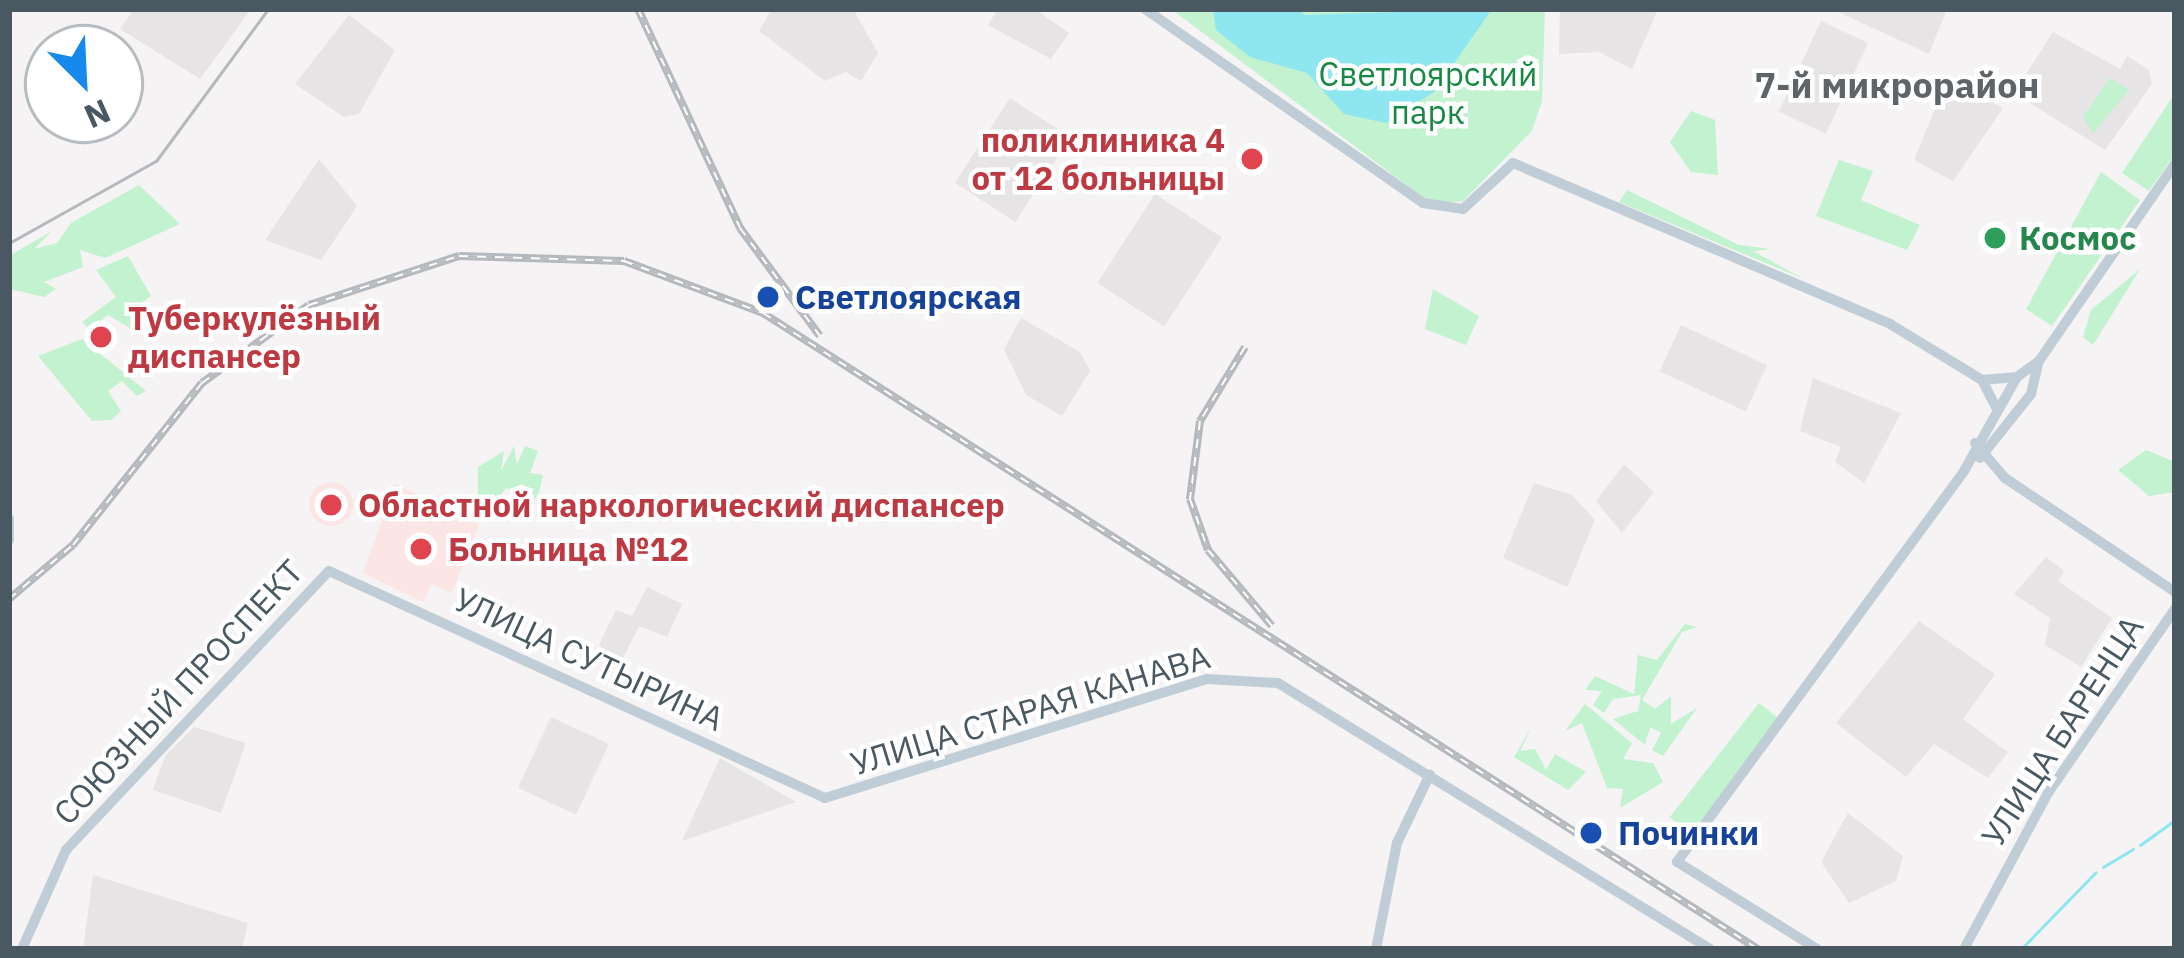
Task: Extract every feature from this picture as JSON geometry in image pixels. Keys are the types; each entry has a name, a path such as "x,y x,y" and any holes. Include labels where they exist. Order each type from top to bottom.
{"street":[{"path":"1145,9 1423,203 1456,212 1513,163 1873,316 1982,380 1995,406"},
{"path":"1817,949 1676,862 1964,471 1995,406 2039,361 2175,164"},
{"path":"1964,471 1995,446 2032,386 2039,361"},
{"path":"1982,380 2019,377 2032,386"},
{"path":"1975,442 1994,469 2175,592"},
{"path":"1994,469 1995,446"},
{"path":"9,519 9,540"},
{"name":"УЛИЦА СУТЫРИНА","path":"329,571 825,798"},
{"name":"СОЮЗНЫЙ ПРОСПЕКТ","path":"22,949 65,850 329,571"},
{"name":"УЛИЦА БАРЕНЦА","path":"1964,949 2048,793 2175,609"},
{"name":"УЛИЦА СТАРАЯ КАНАВА","path":"825,798 1221,676 1278,683 1711,949"},
{"path":"1376,949 1397,843 1430,774"}],"shaded area":[{"path":"134,9 251,9 200,79 144,44 144,24 124,24"},
{"path":"772,9 853,9 878,53 861,81 846,72 825,81 759,31"},
{"path":"998,9 1035,9 1069,33 1051,59 988,25"},
{"path":"1560,9 1658,9 1632,69 1599,52 1559,54"},
{"path":"1832,9 1947,9 1929,54"},
{"path":"349,15 395,50 359,114 344,117 295,84"},
{"path":"1821,21 1868,43 1826,134 1779,112"},
{"path":"2053,32 2120,69 2127,56 2149,70 2152,84 2105,150 2014,93"},
{"path":"1947,79 2003,108 1953,181 1914,160"},
{"path":"1010,98 1070,137 1015,222 955,183"},
{"path":"319,159 357,206 321,260 265,240"},
{"path":"1155,194 1222,238 1164,326 1097,283"},
{"path":"1021,318 1080,352 1090,371 1062,416 1026,395 1004,349"},
{"path":"1681,325 1767,365 1746,411 1659,371"},
{"path":"1813,378 1901,413 1864,483 1835,462 1841,447 1800,431"},
{"path":"1624,464 1654,492 1622,533 1596,501"},
{"name":"Областной наркологический диспансер","path":"331,482 346,489 353,504 346,519 331,526 316,519 309,504 316,489"},
{"path":"1534,483 1572,495 1595,520 1567,587 1503,558"},
{"name":"Больница №12","path":"395,484 479,524 452,593 431,584 423,602 363,573"},
{"path":"2046,557 2064,571 2058,581 2112,618 2081,667 2045,645 2050,618 2014,594"},
{"path":"647,587 682,604 667,637 639,626 621,662 596,651 616,610 632,616"},
{"path":"1919,621 1995,674 1963,719 2008,752 1988,778 1934,744 1906,777 1836,723"},
{"path":"551,717 609,744 576,815 518,788"},
{"path":"194,727 246,743 221,813 153,790 165,756"},
{"path":"720,758 796,802 682,841"},
{"path":"1848,813 1903,856 1896,881 1849,903 1821,862"},
{"path":"93,875 248,923 242,949 83,949"}],"green space":[{"name":"Светлоярский парк","path":"1171,9 1545,9 1542,101 1532,131 1463,201 1432,204"},
{"path":"2110,78 2129,90 2093,133 2083,117"},
{"path":"2175,93 2175,154 2149,191 2122,173"},
{"path":"1691,111 1715,120 1718,175 1691,172 1670,142"},
{"path":"1839,160 1873,171 1861,200 1920,225 1907,250 1816,216"},
{"path":"2101,172 2140,200 2052,326 2026,309"},
{"path":"139,185 180,224 105,258 80,250 83,267 44,282 56,289 44,297 9,289 9,256 52,231 34,249 57,243 71,223"},
{"path":"1627,190 1739,245 1771,249 1753,251 1804,279 1619,202"},
{"path":"128,256 151,296 138,305 144,325 135,331 108,315 90,330 82,322 116,297 96,270"},
{"path":"2140,269 2093,345 2083,337 2091,310"},
{"path":"1433,289 1479,316 1466,345 1425,329"},
{"path":"82,339 146,391 137,396 122,381 108,391 121,411 111,420 92,421 38,356"},
{"path":"514,446 517,464 525,446 538,451 530,473 543,475 539,493 531,505 506,488 490,511 478,505 478,467 504,451 501,471"},
{"path":"2146,450 2175,462 2175,492 2149,496 2118,470"},
{"path":"1685,624 1697,627 1682,632 1642,700 1655,709 1671,696 1671,724 1697,708 1663,756 1652,750 1661,733 1650,727 1645,745 1613,719 1638,711 1641,695 1613,699 1604,713 1593,705 1602,691 1585,690 1595,676 1634,694 1638,655 1657,660"},
{"path":"1759,703 1782,721 1693,835 1670,817"},
{"path":"1585,704 1632,743 1623,759 1653,763 1663,782 1620,808 1623,789 1607,788 1582,723 1565,731"},
{"path":"1533,725 1520,751 1535,749 1546,770 1555,754 1586,772 1568,790 1514,757"}],"water":[{"path":"1299,9 1304,15 1492,9 1434,92 1386,123 1344,114 1307,73 1250,57 1216,30 1213,10"}],"waterway":[{"path":"2140,845 2175,820"},
{"path":"2103,867 2133,849"},
{"path":"2021,949 2096,872"}],"tram line":[{"path":"9,243 156,161 268,9"}],"railway":[{"path":"638,9 740,228 820,336"},
{"path":"9,599 73,545 202,383 309,305 459,256 624,261 763,313 1758,949"},
{"path":"1245,347 1200,421 1190,499 1208,550 1272,626"}],"place":[{"name":"поликлиника 4 от 12 больницы","path":"1252,159"},
{"name":"Космос","path":"1995,238"},
{"name":"Светлоярская","path":"768,297"},
{"name":"Туберкулёзный диспансер","path":"101,337"},
{"name":"Областной наркологический диспансер","path":"331,505"},
{"name":"Больница №12","path":"421,549"},
{"name":"Починки","path":"1591,833"}],"district":[{"name":"7-й микрорайон","path":"1897,85"}]}
